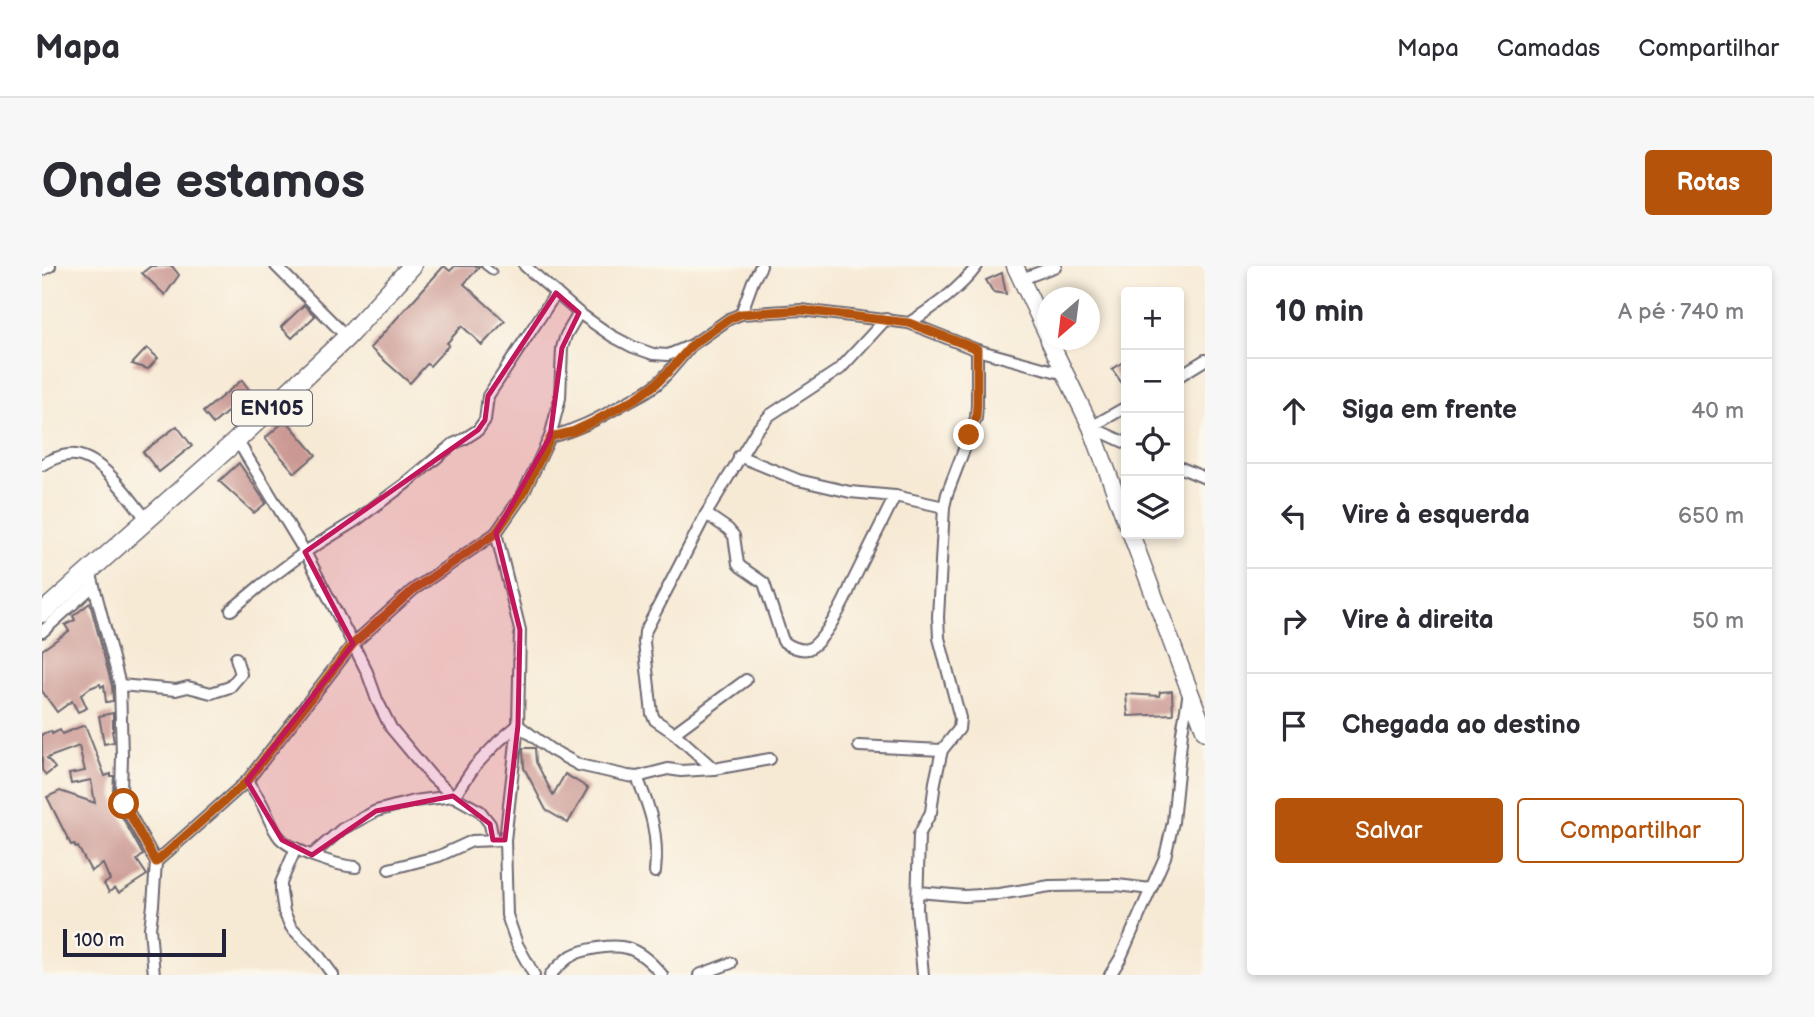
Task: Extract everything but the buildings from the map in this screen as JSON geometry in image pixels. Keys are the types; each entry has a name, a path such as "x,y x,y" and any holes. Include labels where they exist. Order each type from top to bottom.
{"main road":[{"name":"EN105","path":"42,613 91,578 147,520 347,337 412,266"},
{"path":"1018,273 1037,314"},
{"path":"1054,350 1091,427 1121,508"},
{"path":"1132,539 1205,732"}],"street":[{"path":"42,270 50,266"},
{"path":"276,266 347,337"},
{"path":"526,266 579,313 612,336 653,354 668,355 692,345 729,319 741,314 801,310 909,323 977,349 1065,374"},
{"path":"741,314 761,266"},
{"path":"909,323 944,299 977,266"},
{"path":"1018,273 1056,266"},
{"path":"231,610 305,552 355,521 405,484 453,444 478,430 485,420 488,396 556,293"},
{"path":"156,862 247,781 353,644 413,590 496,533 523,494 551,437 560,398 562,348 579,313"},
{"path":"714,769 674,733 655,720 652,714 645,632 706,514 756,431 770,415 840,369 886,319"},
{"path":"551,437 574,431 638,397 656,384 692,345"},
{"path":"923,975 918,909 919,835 931,812 942,750 961,724 939,638 944,507 976,418 977,349"},
{"path":"1184,373 1205,360"},
{"path":"1091,427 1121,410"},
{"path":"1091,427 1121,441"},
{"path":"237,440 305,552 367,672 391,728 432,777 453,796 480,811 490,824 493,840"},
{"path":"42,465 70,454 90,460 108,472 147,520"},
{"path":"739,456 798,480 850,492 895,496 944,507"},
{"path":"1184,469 1205,478"},
{"path":"706,514 734,536 738,564 764,583 783,641 808,649 818,641 846,599 895,496"},
{"path":"496,533 520,630 518,724 505,840 508,915 517,944 534,975"},
{"path":"42,632 91,578"},
{"path":"91,578 120,685 121,791 124,804 156,862 150,928 154,975"},
{"path":"120,685 176,690 188,687 211,693 230,687 240,674 236,658"},
{"path":"674,733 746,680"},
{"path":"1110,975 1120,959 1165,857 1173,822 1189,692"},
{"path":"518,724 550,749 579,765 637,777 668,769 714,769 770,759"},
{"path":"312,855 342,829 376,811 414,801 453,796 475,766 518,724"},
{"path":"859,747 942,750"},
{"path":"637,777 655,829 655,872"},
{"path":"247,781 282,840 342,866 356,867"},
{"path":"389,869 439,856 472,841 505,840"},
{"path":"296,848 281,883 284,912 290,927 316,952 333,975"},
{"path":"918,892 964,896 1050,886 1117,885 1151,889"},
{"path":"550,975 573,955 613,946 627,948 641,955 662,975"},
{"path":"699,975 731,963"}],"lane":[{"path":"485,266 493,272"}],"highlighted area":[{"path":"556,293 579,313 562,348 550,437 496,533 520,630 518,725 505,840 493,840 490,824 453,796 376,811 312,855 282,840 247,781 353,644 305,552 478,430 485,420 488,396"}],"route":[{"path":"124,804 156,862 247,781 353,644 413,590 496,533 523,494 551,437 574,431 638,397 656,384 692,345 729,319 741,314 801,310 909,323 977,349 976,418 969,435"}]}
